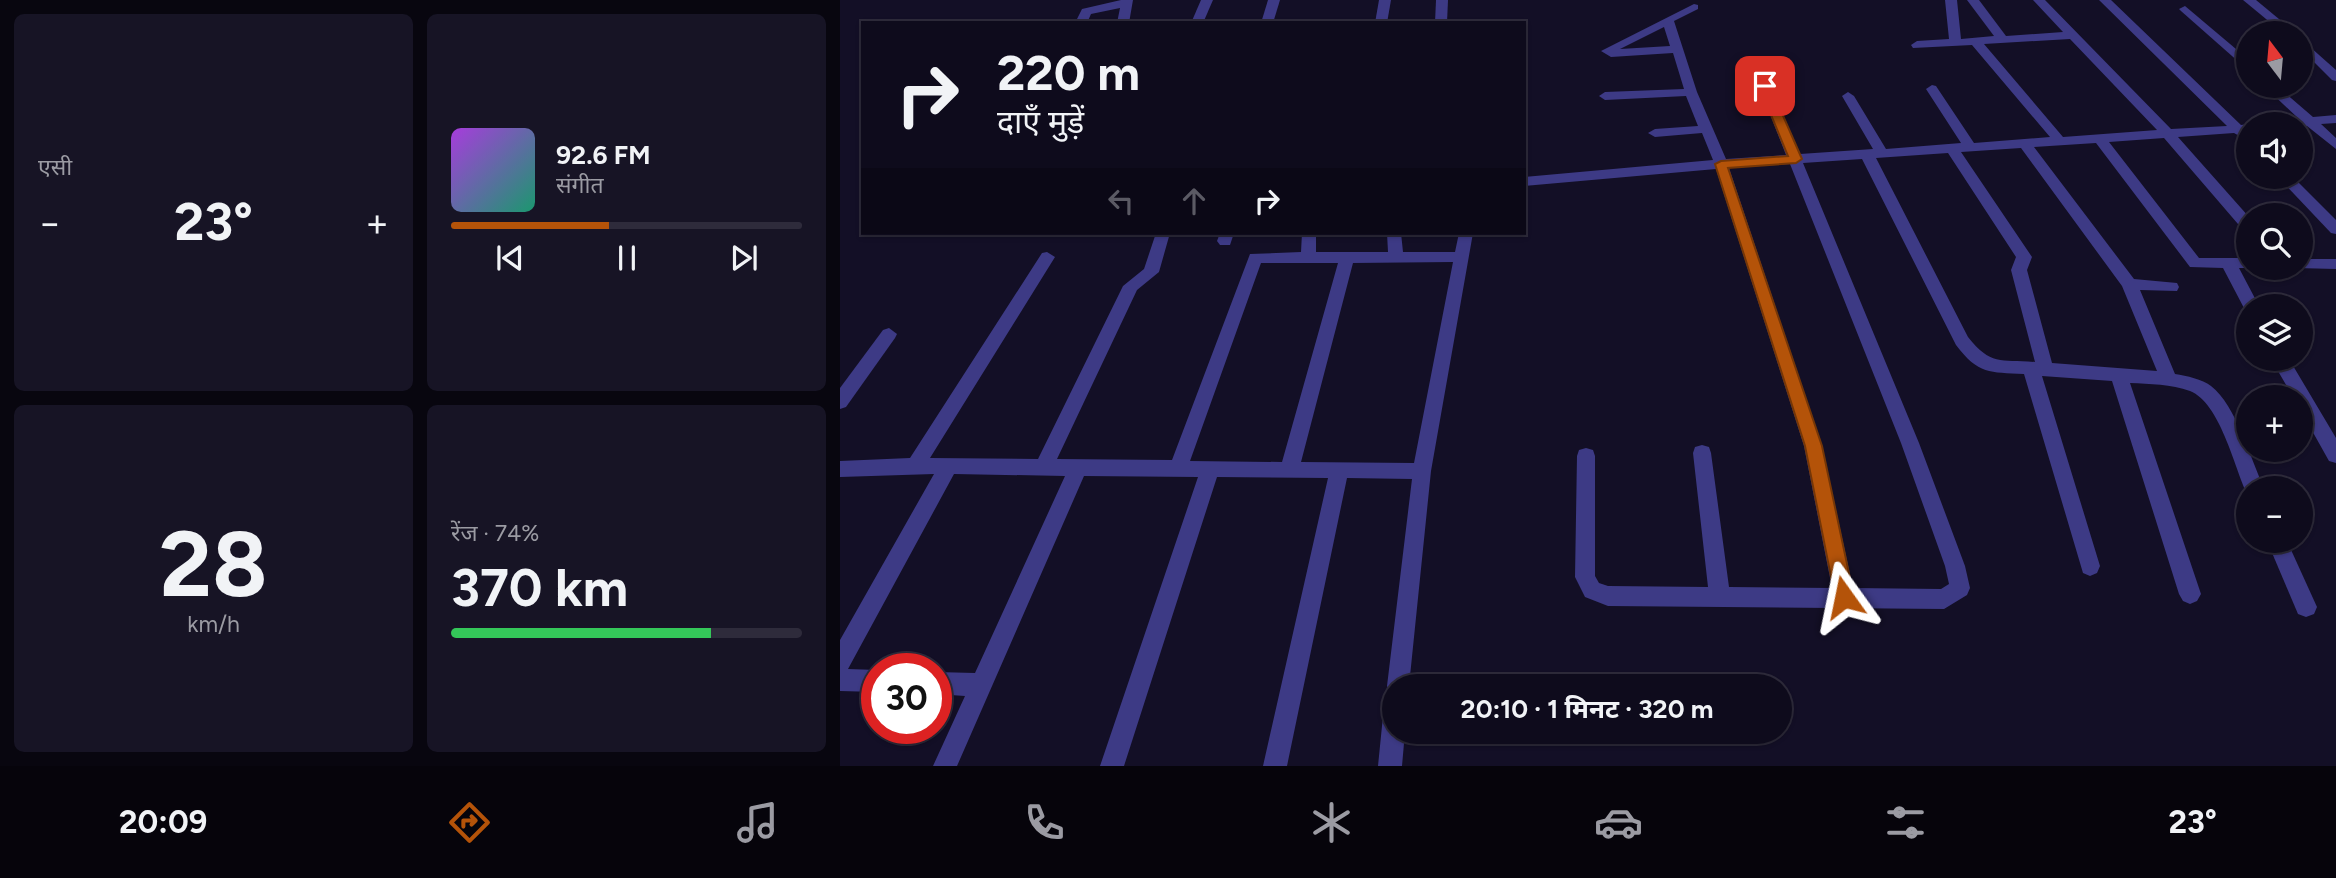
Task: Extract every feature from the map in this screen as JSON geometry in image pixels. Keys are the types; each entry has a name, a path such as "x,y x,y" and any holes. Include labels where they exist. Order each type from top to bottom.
{"street":[{"path":"1199,21 1207,0"},
{"path":"1268,21 1274,0"},
{"path":"1381,21 1385,0"},
{"path":"1441,21 1443,0"},
{"path":"1951,0 1955,42"},
{"path":"1973,0 2002,39"},
{"path":"2039,0 2166,132 2236,212"},
{"path":"2105,0 2236,122"},
{"path":"2233,0 2258,21"},
{"path":"2249,0 2275,21"},
{"path":"1082,21 1086,11 1127,2 1122,21"},
{"path":"1678,49 1611,53 1607,51 1694,7"},
{"path":"2185,9 2236,55"},
{"path":"1668,20 1691,92 1721,164 1813,446 1844,597"},
{"path":"1917,44 2071,35"},
{"path":"1975,41 2060,141"},
{"path":"2314,56 2336,79"},
{"path":"2314,65 2336,79"},
{"path":"1586,456 1585,577 1592,590 1608,596 1944,599 1960,588 1955,566 1910,443 1765,86"},
{"path":"1932,89 1970,148"},
{"path":"1605,96 1691,92"},
{"path":"1848,96 1969,352 1976,359 1989,365 2169,379 2192,384 2208,392 2218,406 2249,476"},
{"path":"2284,98 2300,112"},
{"path":"2313,121 2336,119"},
{"path":"2313,123 2336,145"},
{"path":"1655,133 1707,129"},
{"path":"1526,182 1721,164 2236,129"},
{"path":"2099,138 2195,263 2236,263"},
{"path":"2026,145 2129,284 2169,379"},
{"path":"1953,150 2024,257 2019,270 2038,369 2090,566"},
{"path":"2297,189 2336,229"},
{"path":"1044,467 1131,286 1151,272 1162,235"},
{"path":"1308,257 1309,235"},
{"path":"1394,235 1396,257"},
{"path":"1399,674 1422,471 1466,235"},
{"path":"915,466 1047,257"},
{"path":"1178,469 1252,262 1261,257 1460,257"},
{"path":"1289,470 1347,257"},
{"path":"2228,263 2245,294"},
{"path":"2313,265 2334,266"},
{"path":"2129,284 2171,287"},
{"path":"840,402 889,334"},
{"path":"2287,371 2336,455"},
{"path":"2119,375 2190,594"},
{"path":"1702,453 1718,596"},
{"path":"840,662 949,466"},
{"path":"840,468 949,466 1422,471"},
{"path":"945,766 1078,468"},
{"path":"1112,766 1210,469"},
{"path":"1275,766 1339,471"},
{"path":"2282,553 2306,607"},
{"path":"840,680 861,681"},
{"path":"952,684 981,685"},
{"path":"1390,766 1392,744"}],"route":[{"path":"1765,86 1796,159 1721,164 1813,446 1844,597"}]}
